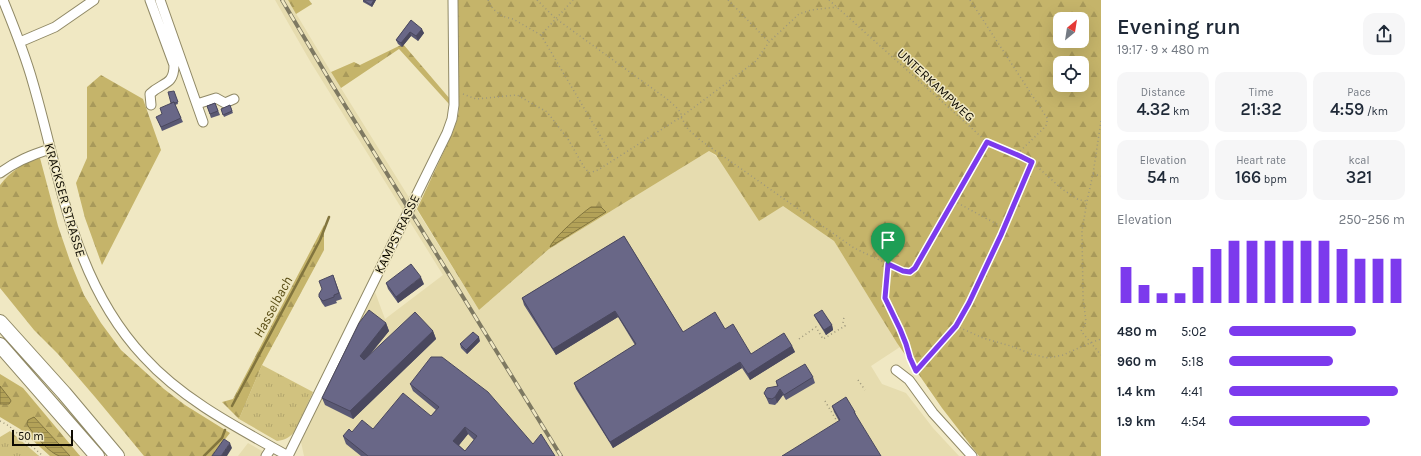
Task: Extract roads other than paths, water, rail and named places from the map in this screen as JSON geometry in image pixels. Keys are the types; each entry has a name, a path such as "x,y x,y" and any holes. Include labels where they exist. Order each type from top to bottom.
{"highway":[{"path":"1,323 64,393 117,456"},
{"path":"0,345 97,456"}],"street":[{"name":"KRACKSER STRASSE","path":"3,0 20,42 33,82 74,234 82,257 114,320 144,358 197,402 223,419 288,456"},
{"path":"20,42 55,27 94,0"},
{"path":"150,0 174,65 174,74 172,79 150,94 152,105"},
{"path":"160,0 203,122"},
{"name":"KAMPSTRASSE","path":"288,456 447,133 452,119 454,91 453,0"},
{"path":"197,104 216,98 225,103 234,99"},
{"path":"0,173 13,163 27,156 50,149"},
{"path":"896,370 909,380 933,413 972,456"},
{"path":"266,456 272,447"}],"waterway":[{"name":"Hasselbach","path":"232,406 320,240 329,217"},
{"path":"204,456 222,438 225,430"}],"railway":[{"path":"282,0 333,86 561,456"}]}
